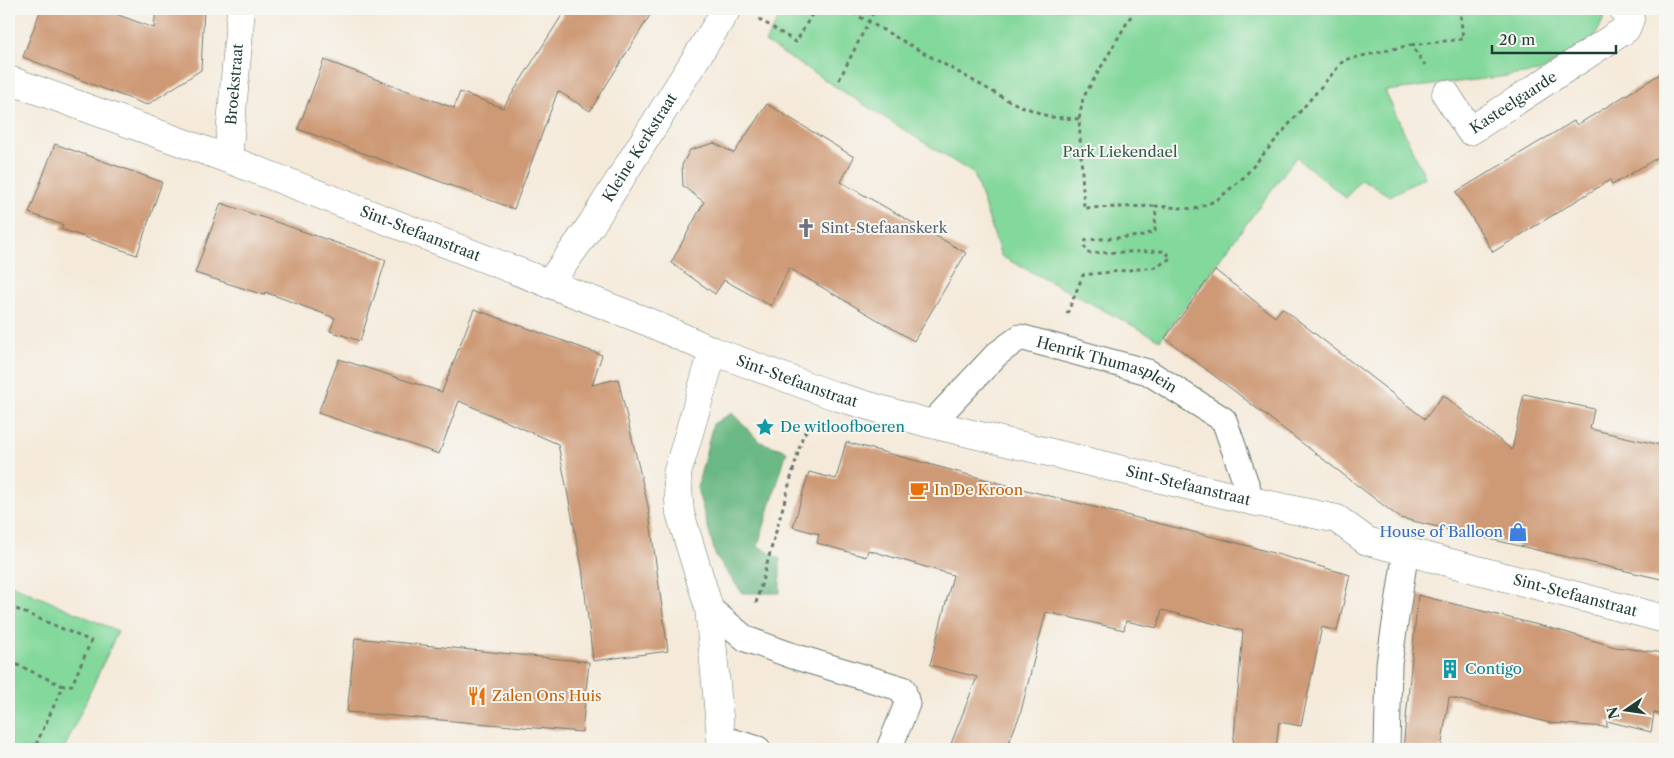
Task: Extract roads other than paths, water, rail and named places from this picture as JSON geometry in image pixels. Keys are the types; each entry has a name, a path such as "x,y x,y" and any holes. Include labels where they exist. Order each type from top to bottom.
{"street":[{"name":"Broekstraat","path":"228,159 241,9"},
{"name":"Kleine Kerkstraat","path":"549,284 591,225 727,9"},
{"name":"Kasteelgaarde","path":"1446,94 1470,131 1626,29 1630,19 1623,9"},
{"name":"Sint-Stefaanstraat","path":"9,80 228,159 648,322 713,351 835,396 931,424 1252,501 1337,519 1367,541 1665,619"},
{"path":"713,351 677,474 680,513 709,608 721,744"}],"lane":[{"name":"Henrik Thumasplein","path":"931,424 997,354 1020,337 1148,372 1224,420 1252,501"},
{"path":"1387,749 1389,664 1406,550"},
{"path":"709,608 746,639 794,656 903,689 907,704 889,749"},
{"path":"721,744 758,749"}],"place":[{"name":"Sint-Stefaanskerk","path":"806,228"},
{"name":"De witloofboeren","path":"765,427"},
{"name":"In De Kroon","path":"919,490"},
{"name":"House of Balloon","path":"1518,532"},
{"name":"Contigo","path":"1450,669"},
{"name":"Zalen Ons Huis","path":"477,696"}],"park label":[{"name":"Park Liekendael","path":"1120,152"}]}
